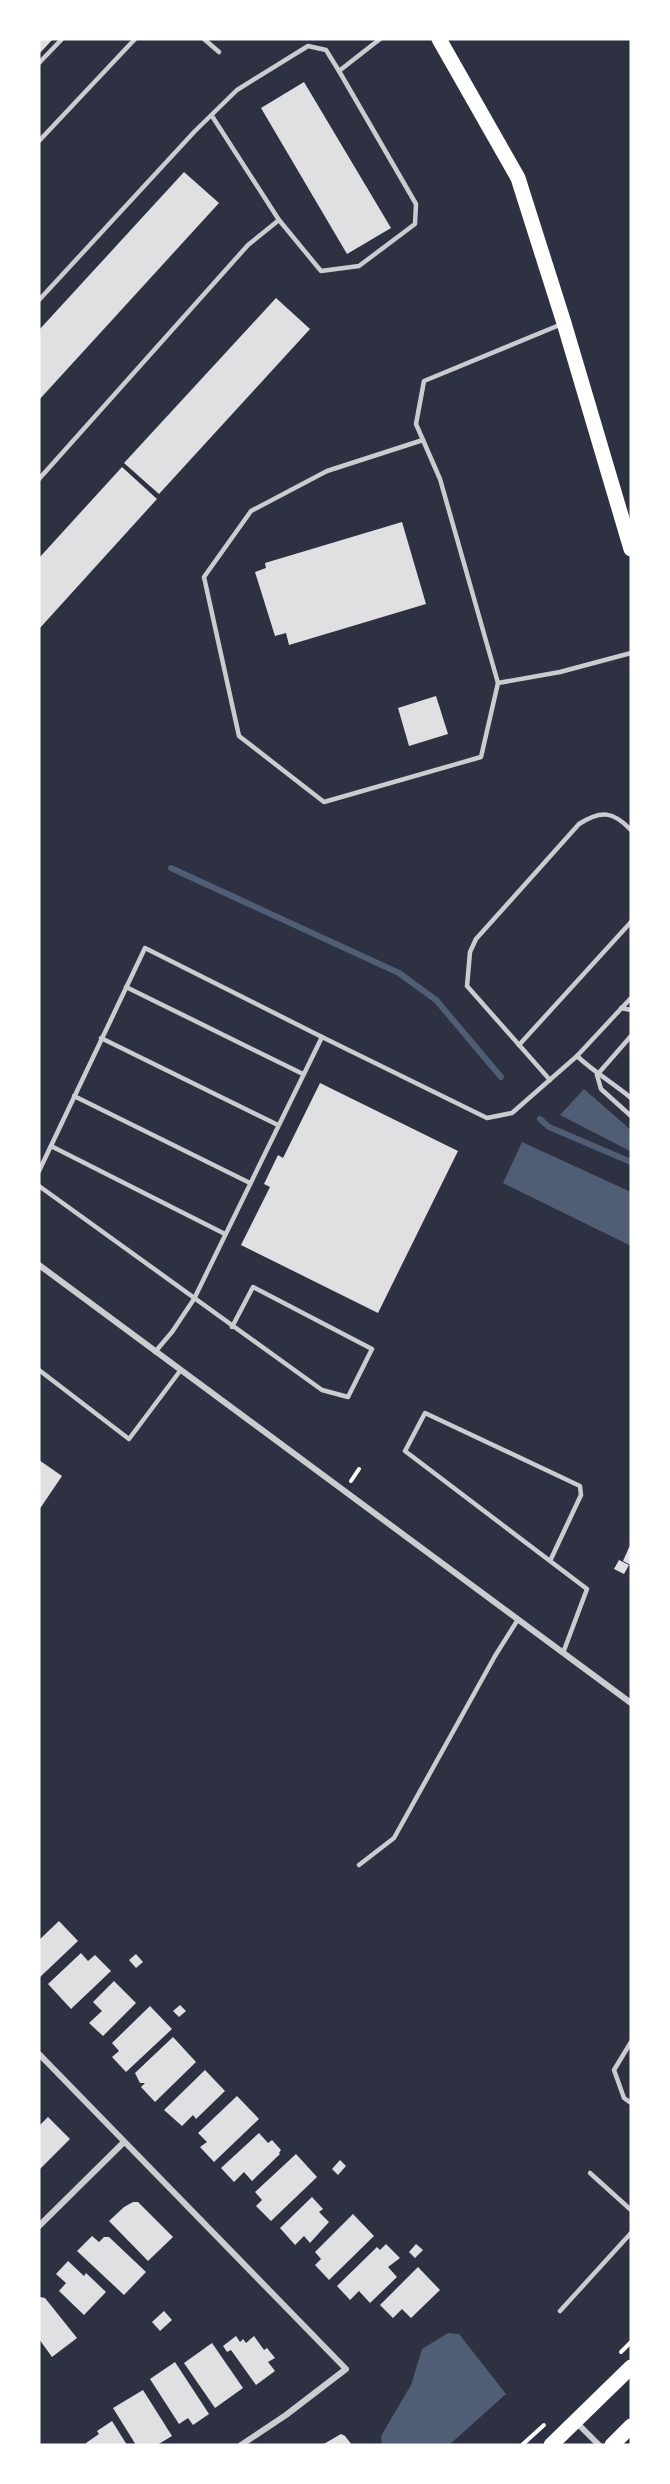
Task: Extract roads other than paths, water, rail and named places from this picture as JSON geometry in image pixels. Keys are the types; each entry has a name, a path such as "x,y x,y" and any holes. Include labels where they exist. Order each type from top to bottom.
{"main road":[{"path":"439,39 518,178 631,549"},
{"path":"551,2445 631,2367"},
{"path":"612,2445 631,2426"}],"street":[{"path":"39,1265 517,1621 631,1703"},
{"path":"39,2054 346,2369 286,2415 241,2445"},
{"path":"39,2226 124,2142"},
{"path":"576,2421 599,2445"}],"lane":[{"path":"39,63 62,39"},
{"path":"39,141 135,39"},
{"path":"204,39 219,52"},
{"path":"339,71 380,39"},
{"path":"39,300 195,131 237,90 308,46 326,50 339,71 416,204 415,224 359,266 321,271 279,220 212,116"},
{"path":"39,479 248,244 279,220"},
{"path":"423,441 327,471 250,511 204,577 239,736 324,802 481,757 498,683 440,479 416,424 424,381 564,323"},
{"path":"498,683 560,672 631,653"},
{"path":"550,1080 467,986 470,952 476,939 579,824 591,816 608,813 621,820 631,830"},
{"path":"519,1045 631,922"},
{"path":"39,1171 145,948 486,1118 513,1113 577,1056 631,998"},
{"path":"126,987 303,1074"},
{"path":"621,1008 631,1010"},
{"path":"597,1075 631,1036"},
{"path":"155,1352 172,1332 194,1299 322,1037"},
{"path":"101,1038 278,1125"},
{"path":"577,1056 597,1075 608,1079 631,1098"},
{"path":"597,1075 601,1089 631,1116"},
{"path":"74,1096 250,1184"},
{"path":"51,1146 225,1234"},
{"path":"39,1186 232,1327 322,1390 348,1397 372,1348 253,1287 232,1327"},
{"path":"39,1370 129,1439 180,1371"},
{"path":"550,1561 581,1495 580,1486 425,1413 405,1451 550,1561 587,1589 563,1653"},
{"path":"359,1865 394,1838 495,1656 517,1621"},
{"path":"631,2042 614,2070 624,2098 631,2103"},
{"path":"590,2173 631,2210"},
{"path":"560,2311 631,2233"}],"water":[{"path":"584,1089 631,1130 630,1151 560,1115"},
{"path":"522,1142 631,1192 631,1246 503,1183"},
{"path":"448,2333 459,2334 506,2394 449,2445 382,2445 381,2436 411,2385 422,2349"}],"waterway":[{"path":"171,868 399,973 436,1000 501,1077"},
{"path":"540,1119 549,1127 631,1162"}]}
